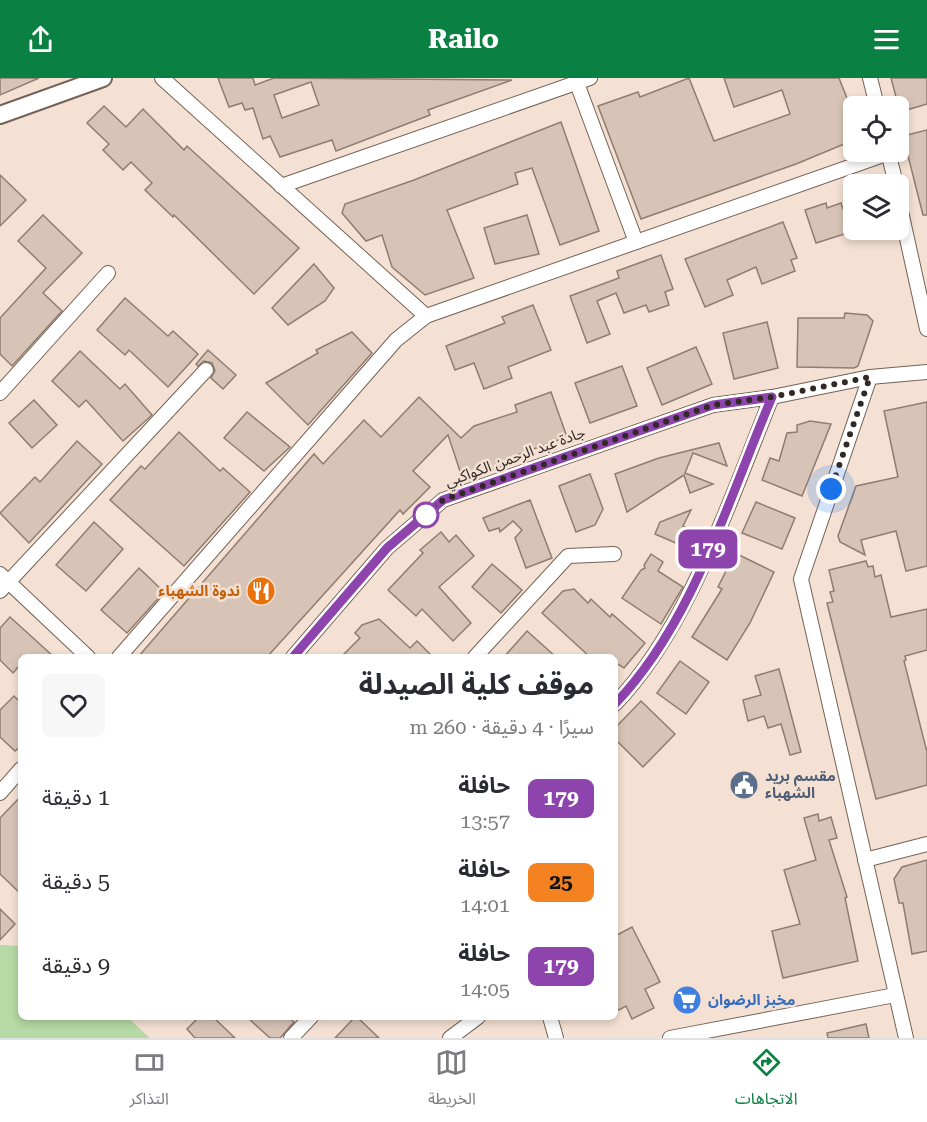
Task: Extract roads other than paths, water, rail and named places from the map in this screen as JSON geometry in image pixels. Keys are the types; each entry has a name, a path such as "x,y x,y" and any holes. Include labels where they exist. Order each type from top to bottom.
{"street":[{"path":"0,115 103,78"},
{"path":"162,78 426,316"},
{"path":"870,78 874,96"},
{"path":"281,186 580,80 636,242"},
{"path":"0,126 29,104"},
{"path":"122,654 396,340 426,316 861,162"},
{"path":"907,240 927,329"},
{"path":"0,393 108,273"},
{"path":"85,654 3,582 206,370"},
{"name":"جادة عبد الرحمن الكواكبي","path":"296,654 387,548 443,500 713,405 772,397 870,377 927,372"},
{"path":"870,377 801,579 906,1038"},
{"path":"618,701 630,688 682,610 772,397"},
{"path":"478,654 568,556 614,554"},
{"path":"0,793 18,772"},
{"path":"865,860 927,844"},
{"path":"670,1038 895,995"},
{"path":"291,1038 308,1020"},
{"path":"450,1038 474,1020"},
{"path":"551,1020 555,1038"}],"place":[{"name":"ندوة الشهباء","path":"261,591"},
{"name":"مقسم بريد الشهباء","path":"744,785"},
{"name":"مخبز الرضوان","path":"687,1000"}]}
